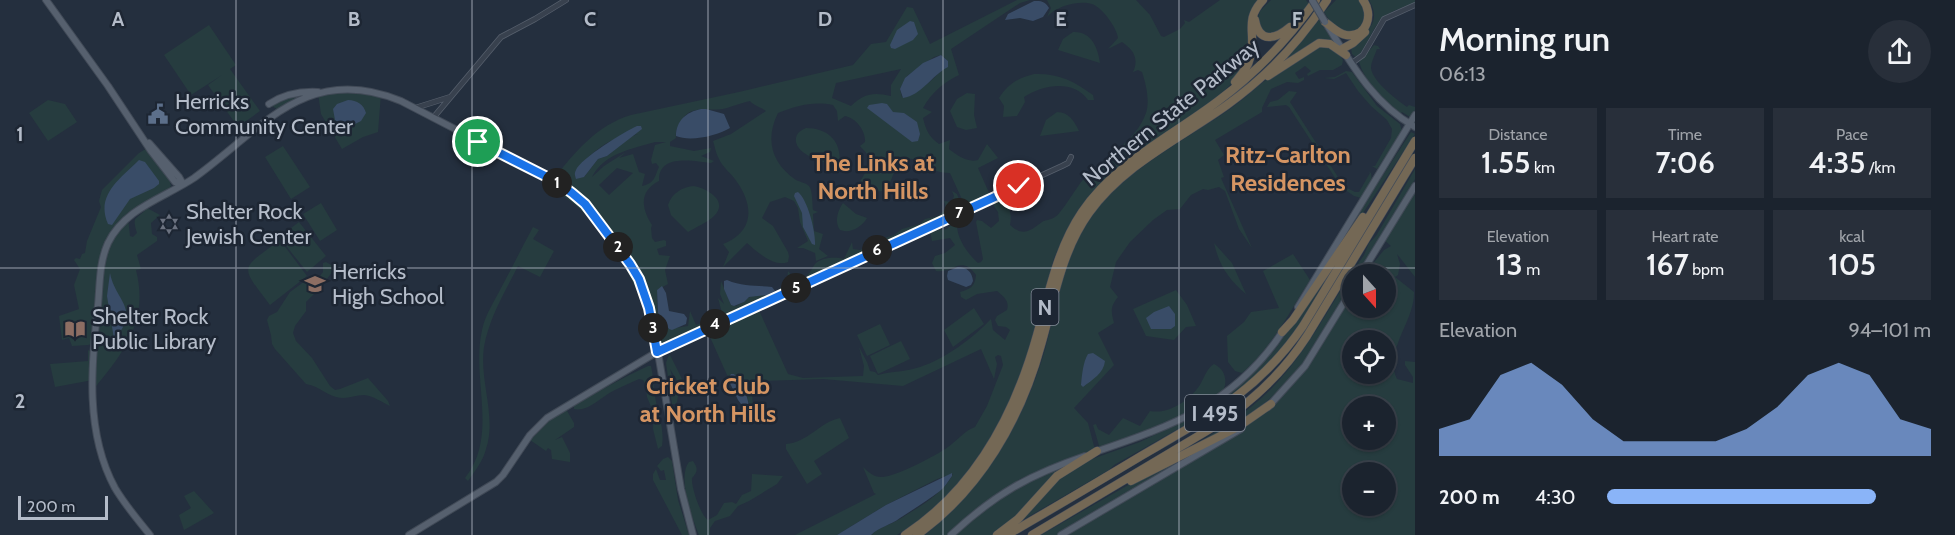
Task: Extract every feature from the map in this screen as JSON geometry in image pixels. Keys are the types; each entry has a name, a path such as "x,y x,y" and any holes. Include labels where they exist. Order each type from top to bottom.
{"highway":[{"path":"1214,109 1248,65 1252,51 1252,15 1263,0"},
{"path":"1268,0 1257,12 1255,19 1258,30 1266,36 1280,35 1305,15"},
{"name":"Northern State Parkway","path":"905,535 936,512 959,489 979,463 1002,426 1028,367 1063,247 1084,209 1101,188 1121,170 1214,109 1270,56 1305,15 1314,0"},
{"name":"Northern State Parkway","path":"917,535 967,490 987,464 1009,426 1035,366 1066,256 1093,208 1123,177 1269,69 1327,0"},
{"path":"1314,18 1334,0"},
{"path":"1325,22 1343,34 1357,33 1365,27 1369,17 1368,7 1363,0"},
{"path":"1348,57 1353,43 1371,23 1372,9 1368,0"},
{"path":"1214,109 1238,101 1270,75 1315,44 1328,43 1348,57"},
{"path":"1348,57 1353,43"},
{"name":"I 495","path":"1007,535 1209,416 1253,384 1297,335 1415,141"},
{"name":"I 495","path":"1032,535 1215,426 1251,400 1274,378 1307,336 1415,159"},
{"path":"1282,332 1293,320 1377,198 1385,191"},
{"path":"1064,516 1074,514 1122,486 1238,427 1271,404"},
{"path":"997,535 1018,519 1057,477 1097,452"}],"main road":[{"path":"1314,0 1325,22 1374,96 1395,115 1413,126"},
{"path":"47,2 143,136 183,184"},
{"path":"268,104 285,96 343,89 363,90 392,98 557,182 581,200 639,279 649,308 681,489 693,535"},
{"path":"150,535 114,486 100,446 93,413 95,337 101,264 111,238 128,218 194,177 244,136 280,111 321,92"},
{"path":"951,535 989,502 1017,484 1046,470 1165,428 1204,408 1247,374 1282,332 1413,126 1415,115"},
{"path":"143,136 168,174 175,182 183,184"},
{"path":"166,193 171,186 168,174"},
{"path":"1368,264 1415,186"},
{"path":"1061,535 1243,427 1271,404 1312,355 1342,306"},
{"path":"409,535 496,482 530,435 547,418 657,352"}],"street":[{"path":"433,118 501,37 535,20 566,0"},
{"path":"1348,57 1364,54 1382,21 1390,15 1415,5"},
{"path":"414,108 450,97"},
{"path":"657,352 1056,169 1066,164 1071,157"}],"green space":[{"path":"1017,0 1030,0 1020,3 951,49 959,75 938,88 923,108 932,112 923,118 928,133 939,144 950,140 949,149 962,158 974,161 978,160 987,144 998,158 978,168 990,195 965,206 950,173 936,171 910,159 900,163 890,183 880,191 858,184 866,171 868,155 860,146 865,142 865,138 860,126 853,119 845,116 838,121 837,111 833,105 798,106 778,113 771,141 781,166 796,180 810,188 813,210 818,212 813,214 814,231 823,234 819,249 828,256 816,261 815,253 797,248 808,241 800,222 798,208 794,201 785,197 770,202 762,218 773,226 788,252 788,262 772,261 747,243 723,267 729,252 723,244 741,233 746,225 748,209 743,191 721,162 713,141 731,134 766,111 750,101 721,109 691,112 682,120 676,131 676,138 670,142 670,146 694,151 711,148 710,152 701,156 714,161 711,163 687,160 671,162 664,166 660,172 659,181 648,190 644,200 644,206 652,225 652,238 655,242 666,241 666,246 657,249 659,255 670,256 665,270 668,284 657,290 659,316 669,329 688,326 690,311 696,325 716,318 722,313 718,298 724,304 720,294 721,281 731,305 736,306 753,296 777,291 787,280 788,271 793,277 802,279 821,260 844,259 852,242 853,249 860,250 902,229 938,216 946,207 944,201 952,202 954,196 952,191 957,194 962,206 968,207 691,335 668,345 663,343 665,346 657,352 652,323 648,325 636,288 627,270 604,235 577,206 562,195 565,188 553,180 569,160 597,133 631,115 853,65 871,44 886,42 907,7 913,8 930,44","holes":["941,55 948,61 928,83 902,97 900,89 907,76 934,57","901,69 891,85 891,96 870,95 860,98 851,106 832,98 836,83","638,134 630,137 607,156 598,159 584,177 575,176 576,171 590,155 613,140","655,142 666,142 655,145 651,160 652,164 656,163 659,167 654,180 642,186 645,174 639,172 633,154 619,158 626,152 592,177 597,169 611,157","617,168 633,173 609,195 599,185"]},
{"path":"1047,0 1136,0 1150,15 1161,36 1164,37 1180,29 1185,23 1184,20 1189,22 1220,0 1261,0 1253,9 1251,52 1242,73 1218,97 1113,172 1078,210 1054,258 1022,374 1013,397 973,469 927,515 897,535 871,535 930,500 953,474 937,479 886,505 837,535 795,535 876,494 863,467 877,477 898,473 943,451 975,427 987,406 1003,365 1001,356 995,357 997,364 994,379 981,349 903,386 823,379 758,381 752,391 754,427 743,384 727,375 706,328 757,306 788,374 803,378 863,376 864,366 859,347 870,371 878,375 920,367 958,347 991,319 993,330 1005,340 1010,330 998,326 995,320 1007,310 1008,304 1005,299 997,291 977,294 966,300 961,297 960,292 971,287 976,275 971,269 961,265 936,271 932,263 935,256 945,253 955,245 950,238 932,241 930,231 947,229 953,223 957,225 964,246 978,263 981,262 983,259 976,222 977,220 982,221 991,228 999,221 994,201 1003,199 1010,211 1010,225 1023,232 1058,215 1082,181 1135,133 1146,113 1148,103 1142,72 1138,70 1133,72 1136,63 1130,48 1122,42 1108,49 1118,38 1104,13 1092,4 1081,3 1062,7 1047,17 1051,8"},
{"path":"1271,0 1306,0 1309,4 1287,29 1272,36 1261,31 1257,20 1260,11"},
{"path":"1336,0 1360,0 1366,7 1363,27 1350,34 1333,26 1324,12"},
{"path":"1369,0 1415,0 1415,3 1384,17 1357,58 1352,54 1351,48 1367,32 1373,21 1373,8"},
{"path":"1319,20 1335,44 1330,41 1286,59"},
{"path":"209,25 236,65 230,69 260,111 238,127 208,85 222,75 191,95 164,55"},
{"path":"1073,32 1089,37 1097,51 1100,63 1058,50 1063,39"},
{"path":"1319,45 1336,49 1343,60 1342,65 1333,70 1320,70 1308,76 1307,74 1311,71 1305,66 1295,73 1299,79 1304,77 1304,80 1298,83 1287,82 1271,89 1262,112 1215,140 1224,155 1218,160 1224,177 1221,178 1252,248 1239,229 1225,191 1219,187 1203,189 1191,195 1180,209 1167,210 1153,220 1130,242 1116,262 1110,287 1118,297 1112,309 1114,323 1098,333 1114,365 1074,408 1088,423 1095,450 1020,479 971,514 950,535 925,535 966,495 984,473 1014,425 1037,373 1074,246 1094,212 1110,194 1148,163 1230,109 1269,78"},
{"path":"1374,45 1380,49 1377,49 1372,61 1372,73 1397,100 1407,107 1409,105 1415,107 1410,117 1402,112 1400,114 1381,97 1362,70 1359,62"},
{"path":"1346,71 1352,72 1377,106 1400,124 1402,131 1377,169 1372,166 1375,166 1391,138 1392,129 1387,120 1358,91 1346,73 1334,79 1324,78 1335,77"},
{"path":"1034,74 1065,79 1093,95 1094,100 1088,100 1074,89 1049,87 1024,97 1025,102 1017,116 1003,117 1004,106 999,98 1002,93 1014,82"},
{"path":"1289,91 1297,92 1290,102 1345,187 1359,192 1370,173 1368,171 1371,173 1372,181 1361,198 1341,187 1289,107 1286,105 1267,107 1270,102 1278,100"},
{"path":"313,92 381,94 378,132 363,137 342,149 321,114 318,93 280,111 269,104 279,98"},
{"path":"967,93 975,94 974,115 977,128 966,130 957,127 950,111 957,99"},
{"path":"48,100 65,104 77,122 48,141 29,113"},
{"path":"1057,112 1068,115 1079,131 1040,136 1046,120"},
{"path":"806,128 822,131 833,139 839,151 839,166 812,158 800,149 796,144 796,138"},
{"path":"1411,132 1415,134 1319,280 1361,209"},
{"path":"283,146 310,187 291,199 265,157"},
{"path":"149,147 168,174 171,186 166,193 128,218 130,236 133,237 137,233 135,220 147,208 160,215 151,223 152,234 157,237 157,241 137,255 141,269 136,270 139,305 131,335 124,349 93,390 93,380 55,387 50,364 88,361 88,350 94,353 94,343 72,346 69,338 62,340 59,316 79,309 74,285 80,269 74,260 80,259 85,253 87,241 101,207 99,201 102,190 139,153"},
{"path":"1415,169 1415,179 1407,195 1365,264 1358,264 1369,243 1376,236"},
{"path":"694,186 715,196 719,205 714,216 688,232 671,215 668,205 678,191"},
{"path":"1415,186 1415,277 1397,254 1400,264 1396,276 1396,264 1373,264 1384,250 1391,246 1383,239"},
{"path":"321,203 337,230 320,241 303,214"},
{"path":"843,203 856,214 867,218 855,229 844,231 838,227 837,216"},
{"path":"299,222 326,256 307,272 279,237"},
{"path":"533,227 539,230 533,239 554,251 540,277 518,266 498,305 486,336 483,360 489,411 489,437 483,458 468,481 465,478 475,461 482,425 479,368 483,324"},
{"path":"280,240 307,276 270,305 253,282 248,268 257,257"},
{"path":"1214,243 1232,263 1246,294 1225,271"},
{"path":"1343,251 1286,343 1240,390 1210,411 1014,525 1052,484 1078,464 1140,442 1196,415 1238,387 1276,348"},
{"path":"1293,254 1310,280 1262,353 1242,373 1235,371 1228,362 1227,336 1244,322 1251,312 1279,308 1263,271"},
{"path":"323,263 331,265 338,264 321,287 306,302 306,311 295,326 293,333 296,341 312,358 335,390 368,378 390,406 364,395 336,397 306,384 272,344 267,320 269,316 277,312 290,292 305,281 320,276 323,272"},
{"path":"1396,278 1414,292 1410,314 1396,347 1396,330 1342,330 1342,384 1396,384 1396,376 1397,379 1413,383 1413,377 1405,361 1415,362 1415,535 1061,535 1261,413 1305,366 1342,307 1342,318 1396,318"},
{"path":"1342,289 1342,302 1315,347 1297,372 1274,395 1247,419 1164,463 1219,430 1258,401 1284,375 1320,325"},
{"path":"1176,290 1187,305 1196,326 1186,327 1174,340 1146,336 1133,309"},
{"path":"974,308 984,324 953,347 944,330"},
{"path":"880,324 890,345 867,356 857,335"},
{"path":"901,341 910,359 878,374 870,356"},
{"path":"670,355 684,383 681,387 670,369 678,396 675,404 672,404 666,363"},
{"path":"1214,364 1221,369 1224,376 1223,391 1189,414 1100,449 1093,425 1096,424 1098,429 1109,435 1123,418 1140,426 1150,411 1165,411 1192,395"},
{"path":"648,366 652,369 663,439 662,446 658,449 653,429 654,414 643,380 639,379 616,390 589,406 574,409 574,406 592,395"},
{"path":"566,409 574,427 555,440 562,437 570,453 570,462 552,459 551,450 548,448 546,451 530,440 550,419"},
{"path":"840,418 849,438 814,461 822,474 807,484 786,449 786,444 794,443"},
{"path":"1215,441 1058,535 1041,535 1130,484"},
{"path":"668,457 672,461 678,500 689,535 682,535 653,480 656,469 660,480 666,480 664,470 661,471 657,466"},
{"path":"693,461 697,470 692,478 693,488 708,520 717,515 724,503 736,504 742,495 751,491 752,474 783,476 777,484 738,506 730,516 715,521 710,528 710,535 699,535 685,487 686,469 689,462"},
{"path":"1071,464 1022,512 994,535 956,535 981,512 1009,492 1039,475"},
{"path":"194,491 214,513 184,530 179,515 191,508 184,496"}],"water":[{"path":"1034,1 1043,2 1049,8 1043,17 1033,21 1020,18 1005,20 1008,14"},
{"path":"910,21 914,22 918,34 913,40 895,49 891,48 890,45 897,30"},
{"path":"941,55 948,61 948,67 916,93 903,98 900,89 905,78 923,63"},
{"path":"348,100 360,104 366,113 361,121 347,128 335,120 333,109 337,104"},
{"path":"887,104 893,112 904,113 917,122 920,134 918,141 912,142 867,108 869,105"},
{"path":"701,109 724,114 730,128 703,137 676,136 676,131 683,118"},
{"path":"641,126 642,129 607,156 598,159 584,177 576,179 575,174 579,165 613,139"},
{"path":"139,160 145,162 159,184 130,199 112,225 108,224 105,214 107,196"},
{"path":"798,192 811,217 815,245 812,244 803,227 802,213 794,196"},
{"path":"958,267 966,269 972,275 971,285 966,287 948,280 948,271"},
{"path":"110,273 126,312 126,320 122,329 114,339 107,296"},
{"path":"724,281 744,285 772,287 775,291 767,295 749,297 734,306 731,305 724,289"},
{"path":"662,286 666,293 669,311 684,314 687,318 686,324 672,330 658,313 657,290"},
{"path":"1169,306 1175,314 1175,326 1171,329 1151,329 1146,318"},
{"path":"1093,353 1105,361 1104,365 1097,376 1083,387 1081,385 1085,361 1088,354"},
{"path":"731,374 734,374 745,392 750,412 748,413 738,400 728,379"},
{"path":"952,473 940,491 871,535 837,535 886,505"}],"place":[{"name":"Herricks Community Center","path":"158,114"},
{"name":"Shelter Rock Jewish Center","path":"169,224"},
{"name":"Herricks High School","path":"315,284"},
{"name":"Shelter Rock Public Library","path":"75,329"}],"district":[{"name":"Ritz-Carlton Residences","path":"1288,168"},
{"name":"The Links at North Hills","path":"873,176"},
{"name":"Cricket Club at North Hills","path":"708,399"}],"route":[{"path":"478,142 557,182 585,204 639,279 653,323 657,352 1019,186"}]}
